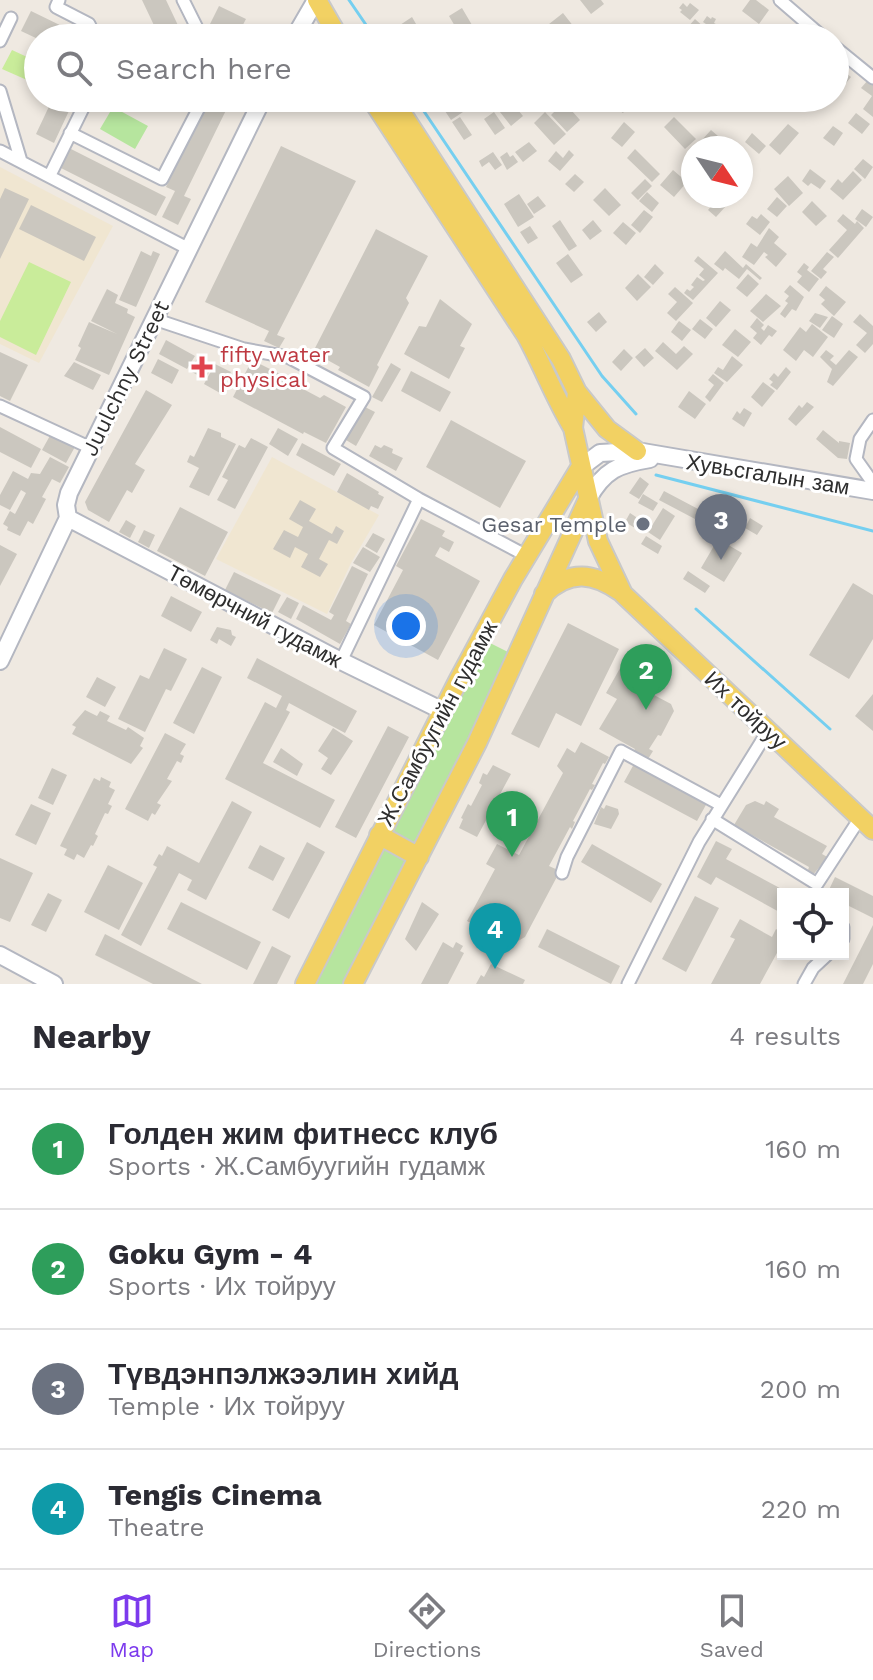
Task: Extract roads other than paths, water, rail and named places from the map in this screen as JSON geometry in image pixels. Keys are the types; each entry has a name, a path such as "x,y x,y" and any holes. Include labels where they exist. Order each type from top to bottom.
{"main road":[{"path":"302,24 316,0 332,24"},
{"name":"Juulchny Street","path":"0,661 68,518 66,505 69,493 256,112"},
{"path":"380,112 526,335 546,372 555,398 573,428 580,468"},
{"path":"401,112 561,359 577,392 607,429 637,451"},
{"path":"548,522 569,460 577,392"},
{"name":"Хувьсгалын зам","path":"580,468 600,453 637,451 873,491"},
{"path":"588,499 598,481 614,469 624,464 663,457"},
{"name":"Их тойруу","path":"580,468 598,541 623,594 867,824"},
{"name":"Ж.Самбуугийн гудамж","path":"305,984 513,579 580,468"},
{"name":"Ж.Самбуугийн гудамж","path":"353,984 502,691 588,499"},
{"name":"Төмөрчний гудамж","path":"68,518 443,711"},
{"path":"513,579 526,573 536,575 542,583 542,596"},
{"path":"542,596 562,581 579,576 599,578 623,594"},
{"path":"379,835 419,857"},
{"path":"0,955 54,984"}],"street":[{"path":"59,0 56,7 89,24"},
{"path":"183,0 195,24"},
{"path":"780,0 808,24"},
{"path":"0,41 11,18"},
{"path":"849,58 873,78"},
{"path":"0,91 21,161"},
{"path":"50,175 81,112"},
{"path":"70,133 162,179 197,112"},
{"path":"0,151 189,249"},
{"path":"154,319 244,349 288,357 364,397 333,448 419,499 527,556"},
{"path":"0,406 91,448"},
{"path":"873,420 860,439 856,459 873,483"},
{"path":"341,661 419,499"},
{"path":"628,984 712,819 768,731"},
{"path":"562,873 567,857 621,751 721,805"},
{"path":"712,819 813,888"},
{"path":"815,888 867,824"},
{"path":"804,984 822,960"}],"waterway":[{"path":"349,0 365,24"},
{"path":"424,112 602,376 636,414"},
{"path":"656,475 873,531"},
{"path":"696,609 830,729"}],"place":[{"name":"fifty water physical","path":"202,367"},
{"name":"Gesar Temple","path":"643,524"},
{"name":"Түвдэнпэлжээлин хийд","path":"721,560"},
{"name":"Goku Gym - 4","path":"646,710"},
{"name":"Голден жим фитнесс клуб","path":"512,857"},
{"name":"Tengis Cinema","path":"495,969"}]}
